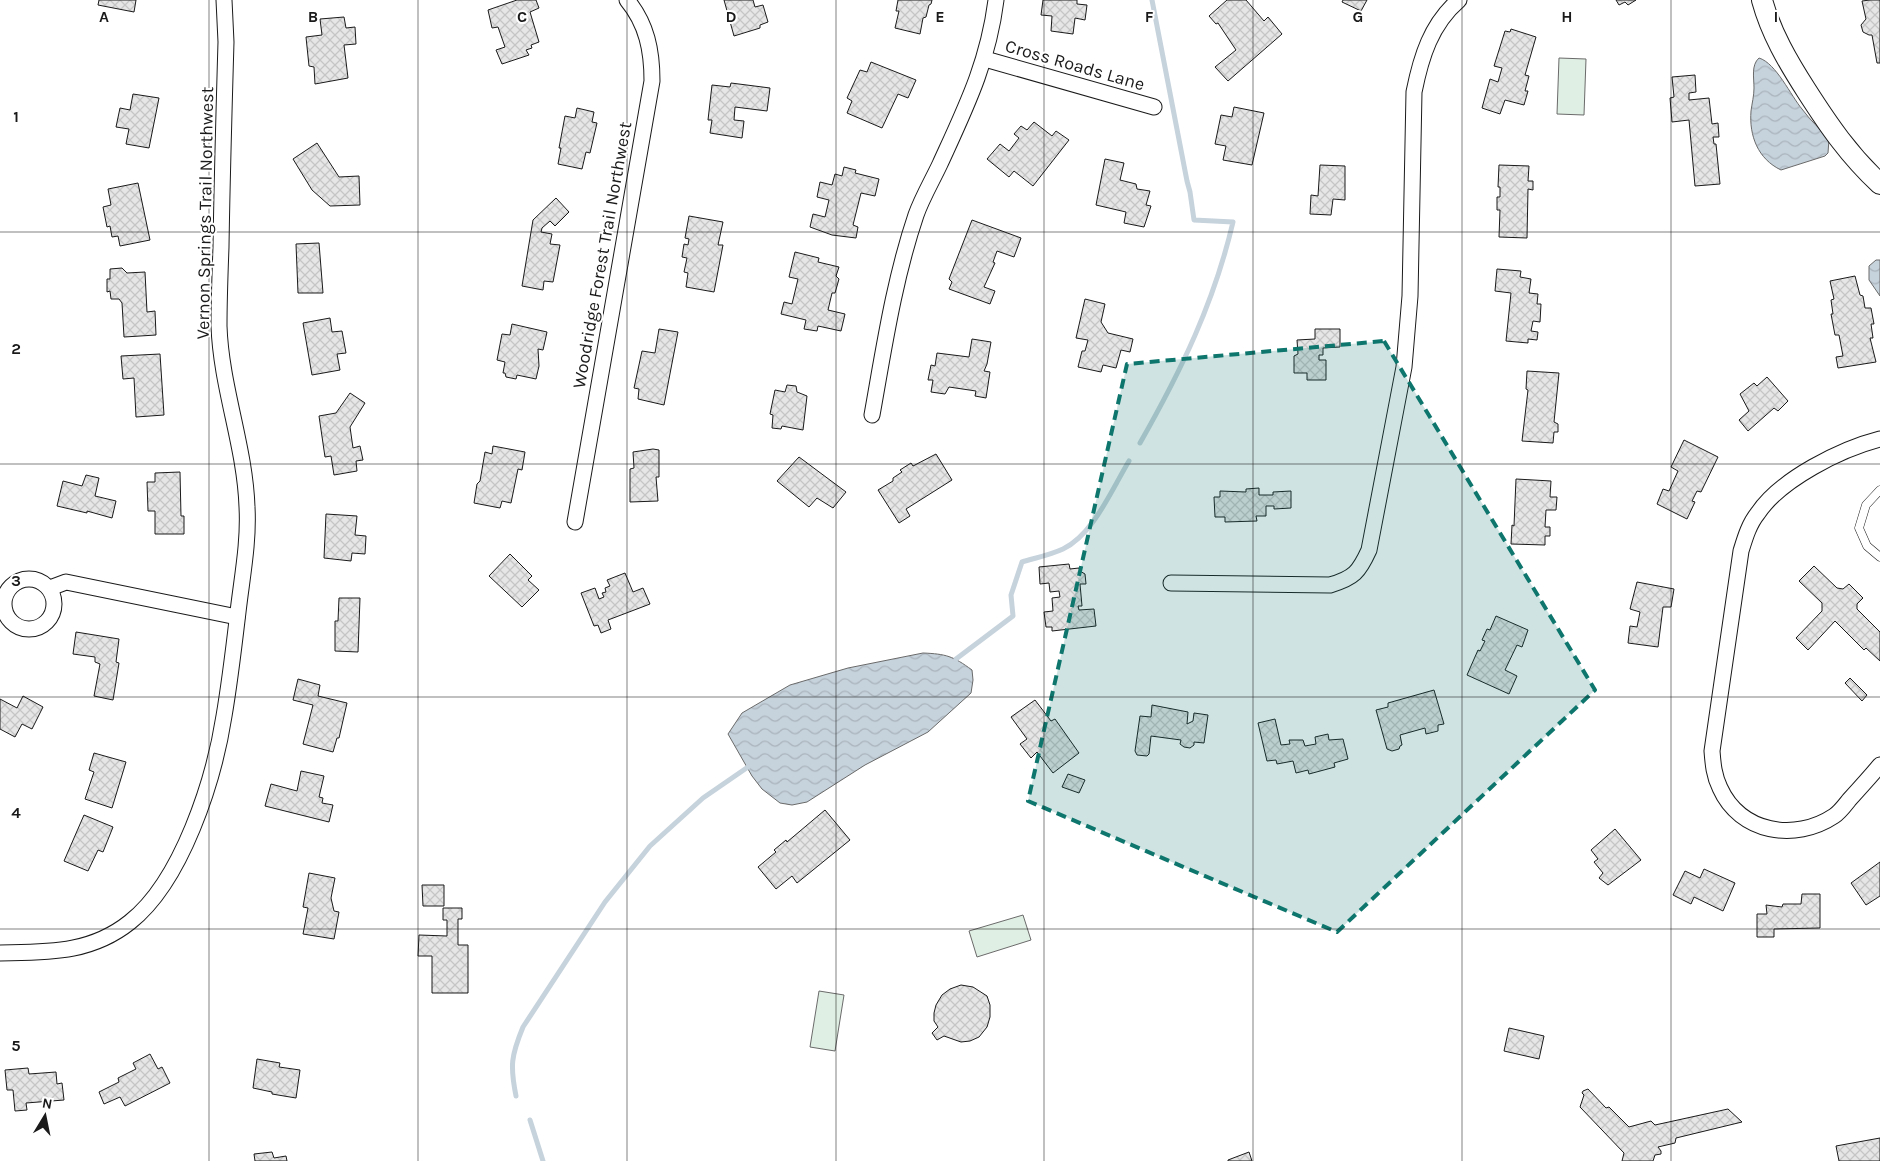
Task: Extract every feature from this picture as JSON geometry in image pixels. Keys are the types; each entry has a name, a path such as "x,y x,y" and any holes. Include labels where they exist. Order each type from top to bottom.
{"street":[{"name":"Vernon Springs Trail Northwest","path":"0,953 56,952 76,948 113,934 148,906 163,886 184,847 214,761 224,717 246,542 248,507 243,468 226,387 219,328 226,42 224,0"},
{"name":"Woodridge Forest Trail Northwest","path":"575,522 652,81 652,58 645,31 627,0"},
{"path":"872,415 893,294 916,214 974,88 985,59 993,27 996,0"},
{"path":"1171,583 1330,585 1347,580 1361,568 1369,550 1404,367 1410,296 1414,92 1419,64 1430,38 1439,22 1459,0"},
{"path":"1762,0 1784,54 1826,121 1856,162 1880,184"},
{"name":"Cross Roads Lane","path":"985,59 1154,107"},
{"path":"1880,438 1837,454 1796,477 1773,495 1748,529 1741,551 1712,751 1714,770 1720,789 1731,806 1745,818 1768,829 1791,832 1815,827 1836,815 1880,765"},
{"path":"50,588 66,582 237,617"}],"lane":[{"path":"1880,490 1866,505 1859,528 1868,546 1880,557"}],"highlighted area":[{"path":"1384,341 1595,690 1337,932 1028,801 1127,364"}],"green space":[{"path":"1559,58 1586,59 1584,115 1557,114"},
{"path":"1023,915 1031,940 977,957 969,931"},
{"path":"819,991 844,995 835,1051 810,1047"}],"water":[{"path":"1759,58 1771,66 1805,113 1829,139 1828,153 1825,156 1781,170 1766,160 1761,153 1754,138 1751,120 1754,68"},
{"path":"1876,260 1880,260 1880,296 1869,280 1869,266"},
{"path":"923,653 949,657 972,670 971,693 928,732 865,765 807,802 792,805 780,803 762,789 752,776 728,734 742,713 790,685 848,668"}],"building":[{"path":"99,0 136,0 134,12 98,5"},
{"path":"517,0 536,0 539,8 530,12 539,42 531,45 532,48 526,50 529,55 502,64 496,50 505,47 498,27 492,28 488,10"},
{"path":"724,0 753,0 755,7 763,5 768,22 760,25 760,28 734,36"},
{"path":"898,0 932,0 926,17 923,18 920,34 895,28 899,11 896,11"},
{"path":"1043,0 1077,0 1077,4 1087,5 1085,20 1075,18 1073,34 1051,31 1052,16 1041,15"},
{"path":"1227,0 1246,0 1264,21 1268,17 1282,34 1228,81 1215,67 1236,50 1218,23 1216,24 1209,16"},
{"path":"1343,0 1367,0 1361,11 1342,2"},
{"path":"1616,0 1636,0 1628,5 1625,2 1619,5"},
{"path":"1880,0 1880,63 1877,63 1872,35 1863,32 1861,25 1866,19 1862,1"},
{"path":"344,17 346,28 355,27 356,44 344,45 348,78 315,84 314,67 309,66 306,37 322,35 320,19"},
{"path":"1511,29 1536,37 1525,75 1529,76 1525,91 1528,91 1524,105 1505,100 1500,114 1482,108 1490,79 1498,82 1502,68 1494,66 1505,31 1510,32"},
{"path":"871,62 916,80 908,98 898,94 882,128 847,113 852,101 847,98 860,70 867,72"},
{"path":"1695,75 1696,92 1689,93 1689,100 1709,98 1712,124 1718,123 1719,137 1713,137 1714,144 1716,144 1720,184 1695,186 1689,120 1672,122 1670,98 1674,97 1672,77"},
{"path":"731,83 770,88 767,111 735,107 734,120 744,121 742,138 710,133 712,120 708,120 712,85 730,87"},
{"path":"133,94 159,98 149,148 126,144 129,129 116,127 120,108 130,110"},
{"path":"1234,107 1264,113 1252,165 1223,160 1226,146 1215,144 1221,115 1232,117"},
{"path":"577,108 594,112 592,122 597,123 590,153 586,152 582,169 558,164 565,116 575,118"},
{"path":"1034,122 1052,136 1056,131 1069,140 1033,186 1014,171 1009,177 987,159 1000,144 1009,151 1019,138 1014,134 1021,126 1027,130"},
{"path":"317,143 339,177 359,176 360,205 330,206 312,190 293,159"},
{"path":"1105,159 1124,163 1120,180 1136,184 1137,189 1150,191 1146,205 1151,206 1144,227 1124,223 1126,212 1096,205"},
{"path":"1320,165 1345,166 1345,200 1333,199 1331,215 1310,214 1311,195 1318,196"},
{"path":"1499,165 1529,166 1528,181 1533,181 1533,190 1528,189 1527,238 1499,237 1500,210 1497,210 1497,197 1500,197 1500,187 1498,187"},
{"path":"844,167 856,170 855,173 879,179 875,196 861,193 853,225 858,227 856,238 832,235 810,227 813,214 825,217 829,200 817,197 820,182 832,185 835,174 842,176"},
{"path":"138,183 150,240 120,246 118,236 112,237 110,226 107,227 103,207 111,205 108,189"},
{"path":"556,198 569,212 555,226 550,221 542,228 541,232 552,234 550,244 560,245 553,282 544,281 543,290 522,286 533,220"},
{"path":"689,216 723,222 718,245 723,245 714,292 686,287 688,273 684,272 687,258 682,257 684,244 688,245 689,239 685,238"},
{"path":"972,220 1021,238 1014,257 997,251 993,262 995,263 984,287 995,291 990,304 949,289 952,282 949,279"},
{"path":"319,243 323,293 298,293 296,244"},
{"path":"795,252 819,258 818,262 839,267 836,276 839,279 835,293 832,293 828,310 845,314 841,331 818,326 817,331 804,329 806,320 781,314 784,302 792,304 798,279 789,277"},
{"path":"122,268 127,273 145,272 147,312 155,311 156,335 124,337 122,303 119,299 111,299 110,291 107,292 107,279 110,279 110,269"},
{"path":"1497,269 1521,271 1520,277 1531,279 1529,293 1538,294 1537,304 1541,304 1540,322 1533,321 1531,331 1538,332 1537,340 1528,339 1528,343 1506,341 1511,293 1495,291"},
{"path":"1855,276 1860,295 1863,296 1865,308 1871,308 1874,324 1871,324 1873,338 1870,338 1876,362 1838,368 1836,357 1843,356 1839,335 1835,335 1831,314 1833,314 1831,300 1834,299 1830,281"},
{"path":"1085,299 1105,304 1101,322 1108,333 1133,339 1130,352 1121,350 1116,368 1103,365 1101,372 1078,367 1082,351 1085,351 1088,340 1076,338"},
{"path":"330,318 332,332 342,331 346,353 337,354 340,370 312,375 303,323"},
{"path":"512,324 547,332 543,350 538,349 539,366 536,379 517,375 516,379 506,377 505,373 503,373 505,362 497,360 502,334 510,335"},
{"path":"659,329 678,332 664,405 638,399 639,389 634,388 642,351 655,353"},
{"path":"1315,329 1340,329 1340,347 1323,348 1323,355 1319,355 1319,360 1326,360 1326,380 1307,380 1307,373 1294,373 1294,356 1298,354 1297,340 1315,339"},
{"path":"972,339 991,342 984,371 990,372 986,398 975,396 976,391 949,387 945,394 931,392 933,380 928,380 931,365 935,366 937,353 969,357"},
{"path":"160,354 164,415 136,417 134,378 123,379 121,356"},
{"path":"1527,371 1559,373 1554,422 1558,424 1558,432 1554,432 1553,443 1522,441 1528,390 1526,389"},
{"path":"1767,377 1788,401 1778,411 1774,408 1748,431 1739,420 1749,411 1740,394 1754,383 1757,386"},
{"path":"787,385 796,386 797,392 807,396 803,430 782,426 781,429 772,428 773,415 770,414 775,390 785,392"},
{"path":"350,393 365,403 350,427 353,448 360,446 363,460 356,461 357,471 334,475 331,456 325,457 319,416 336,413"},
{"path":"1684,440 1718,457 1701,492 1697,491 1692,501 1695,502 1687,519 1657,504 1663,489 1669,491 1678,471 1671,467"},
{"path":"493,446 525,452 522,470 518,469 511,503 502,501 500,508 474,503 485,452 492,454"},
{"path":"659,450 659,477 656,477 658,501 630,502 630,469 634,468 633,452"},
{"path":"936,454 952,480 906,509 910,516 899,523 878,490 893,481 893,478 902,472 900,470 911,463 913,466"},
{"path":"799,457 846,492 833,508 817,498 809,507 777,481"},
{"path":"180,472 181,516 184,516 184,534 155,534 155,511 148,511 147,482 155,482 155,473"},
{"path":"86,475 99,478 95,496 116,501 112,518 87,511 87,513 57,506 63,481 82,486"},
{"path":"1516,479 1551,481 1550,497 1557,497 1556,510 1546,510 1545,527 1550,527 1550,536 1545,536 1545,545 1511,544 1512,525 1514,526"},
{"path":"1259,488 1259,495 1273,495 1273,492 1291,491 1291,508 1274,509 1274,506 1266,506 1266,516 1256,516 1257,521 1225,522 1225,517 1215,517 1214,497 1220,497 1220,491 1246,492 1246,489"},
{"path":"326,514 357,516 355,535 366,536 365,554 352,553 351,561 324,558"},
{"path":"510,554 532,576 528,580 539,590 522,607 489,576"},
{"path":"1069,564 1070,569 1079,568 1085,574 1086,584 1080,584 1082,606 1078,606 1079,610 1094,609 1096,626 1052,631 1052,627 1046,627 1044,612 1053,611 1052,598 1060,597 1059,591 1050,592 1049,583 1040,584 1039,567"},
{"path":"1814,566 1837,588 1843,589 1849,584 1863,598 1857,604 1857,609 1880,632 1880,661 1866,648 1864,650 1835,621 1808,650 1796,638 1822,611 1822,603 1799,581"},
{"path":"625,573 633,592 643,588 650,604 608,620 611,629 601,633 598,625 594,626 581,593 595,588 599,599 604,597 602,593 606,592 605,588 610,586 607,580"},
{"path":"1637,582 1674,589 1671,607 1663,607 1658,647 1628,643 1630,626 1637,627 1640,612 1630,609"},
{"path":"339,598 360,598 358,652 335,651 335,621 338,621"},
{"path":"1496,616 1528,630 1522,647 1517,645 1505,670 1517,676 1509,694 1467,675 1478,650 1480,651 1485,641 1482,640 1487,629 1490,630"},
{"path":"76,632 119,639 116,662 119,663 113,700 94,696 100,664 95,662 95,657 73,654"},
{"path":"1850,678 1867,695 1862,701 1845,683"},
{"path":"298,679 320,685 318,696 347,703 339,738 337,738 333,752 303,744 313,705 293,700"},
{"path":"1434,690 1444,724 1438,725 1438,731 1426,734 1425,728 1400,735 1402,745 1399,749 1392,751 1387,749 1376,710 1388,707 1388,703"},
{"path":"23,696 43,707 32,729 22,724 15,737 0,729 0,699 17,708"},
{"path":"1035,700 1051,721 1055,719 1079,753 1053,773 1037,752 1031,758 1020,744 1027,739 1011,717"},
{"path":"1152,705 1188,712 1187,724 1193,721 1194,713 1208,715 1204,743 1194,742 1194,745 1190,748 1180,744 1181,740 1151,736 1149,754 1147,756 1137,755 1135,751 1140,716 1151,717"},
{"path":"1275,719 1281,745 1290,744 1289,740 1303,740 1305,746 1316,744 1315,737 1328,734 1329,740 1343,739 1348,759 1334,763 1335,767 1309,774 1308,770 1296,773 1293,761 1277,764 1276,760 1267,761 1258,723"},
{"path":"94,753 126,762 112,808 85,799 94,772 89,770"},
{"path":"301,771 324,776 319,797 323,798 322,803 333,805 329,822 265,806 271,784 297,791"},
{"path":"1068,774 1085,780 1079,793 1062,787"},
{"path":"825,810 850,840 797,883 792,876 776,889 758,867 776,852 774,850 786,840 787,842"},
{"path":"84,815 113,827 103,852 98,850 88,871 64,861"},
{"path":"1615,829 1641,860 1608,885 1599,878 1603,873 1594,862 1598,859 1591,850"},
{"path":"1880,862 1880,896 1866,905 1851,883"},
{"path":"1704,869 1735,883 1723,911 1694,897 1691,904 1673,895 1685,871 1700,878"},
{"path":"309,873 335,878 331,898 334,911 339,912 334,939 303,934 308,908 303,907"},
{"path":"422,885 444,885 444,906 423,906"},
{"path":"1802,894 1820,894 1820,928 1774,929 1774,937 1757,937 1757,914 1767,914 1766,905 1782,907 1783,904 1801,904"},
{"path":"443,908 462,908 462,919 458,919 458,945 468,945 468,993 432,993 432,956 418,956 419,935 447,936 447,920 443,920"},
{"path":"961,985 973,987 987,996 990,1005 990,1017 987,1027 979,1037 970,1041 961,1042 944,1036 937,1040 932,1033 938,1027 934,1021 936,1005 942,995 950,989"},
{"path":"1509,1028 1544,1036 1539,1059 1504,1051"},
{"path":"150,1054 158,1069 162,1067 170,1083 125,1106 120,1097 104,1104 99,1092 119,1082 118,1078 136,1069 133,1063"},
{"path":"257,1059 280,1063 279,1067 300,1070 296,1098 272,1094 272,1092 253,1088"},
{"path":"28,1068 29,1074 56,1072 57,1084 62,1083 64,1100 26,1103 27,1110 15,1111 13,1090 7,1090 5,1070"},
{"path":"1588,1089 1606,1108 1609,1107 1629,1127 1651,1121 1655,1125 1728,1109 1742,1122 1676,1138 1675,1143 1658,1147 1661,1154 1655,1155 1653,1161 1622,1161 1624,1153 1580,1107 1584,1095 1582,1093"},
{"path":"1880,1138 1880,1161 1839,1161 1836,1146"},
{"path":"272,1152 274,1158 286,1156 287,1161 255,1161 254,1154"},
{"path":"1249,1152 1252,1161 1228,1161 1228,1160"}],"waterway":[{"path":"1140,443 1195,336 1216,281 1233,222 1194,220 1152,0"},
{"path":"956,659 1013,616 1011,595 1022,562 1063,549 1084,533 1101,510 1129,461"},
{"path":"516,1096 512,1069 516,1046 523,1027 605,902 650,846 703,798 748,767"},
{"path":"530,1120 543,1161"}]}
